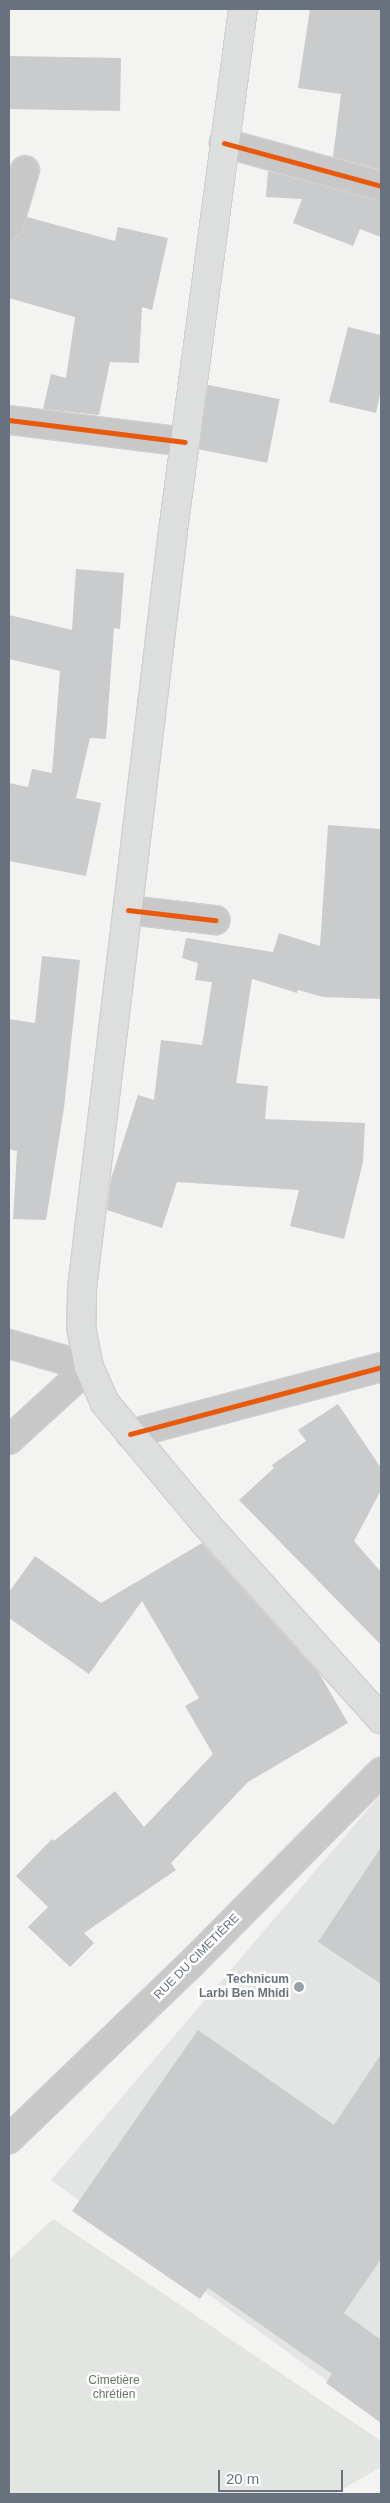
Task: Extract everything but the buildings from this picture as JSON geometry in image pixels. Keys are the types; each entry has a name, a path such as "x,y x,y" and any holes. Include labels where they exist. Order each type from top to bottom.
{"main road":[{"path":"243,9 185,442 82,1288 81,1327 89,1367 106,1403 130,1434 381,1719"}],"street":[{"path":"224,143 381,186"},
{"path":"9,224 25,170"},
{"path":"9,420 185,442"},
{"path":"128,910 215,920"},
{"path":"9,1344 89,1367"},
{"path":"9,1440 89,1367"},
{"path":"130,1434 381,1367"},
{"name":"RUE DU CIMETIÈRE","path":"9,2140 189,1966 381,1772"}],"shaded area":[{"name":"Technicum Larbi Ben Mhidi","path":"381,1794 381,2420 51,2180"}],"green space":[{"name":"Cimetière chrétien","path":"53,2219 381,2441 381,2467 334,2494 9,2494 9,2260"}],"cycle path":[{"path":"224,143 381,186"},
{"path":"9,420 185,442"},
{"path":"128,910 215,920"},
{"path":"130,1434 381,1367"}],"place":[{"name":"Technicum Larbi Ben Mhidi","path":"299,1987"}]}
